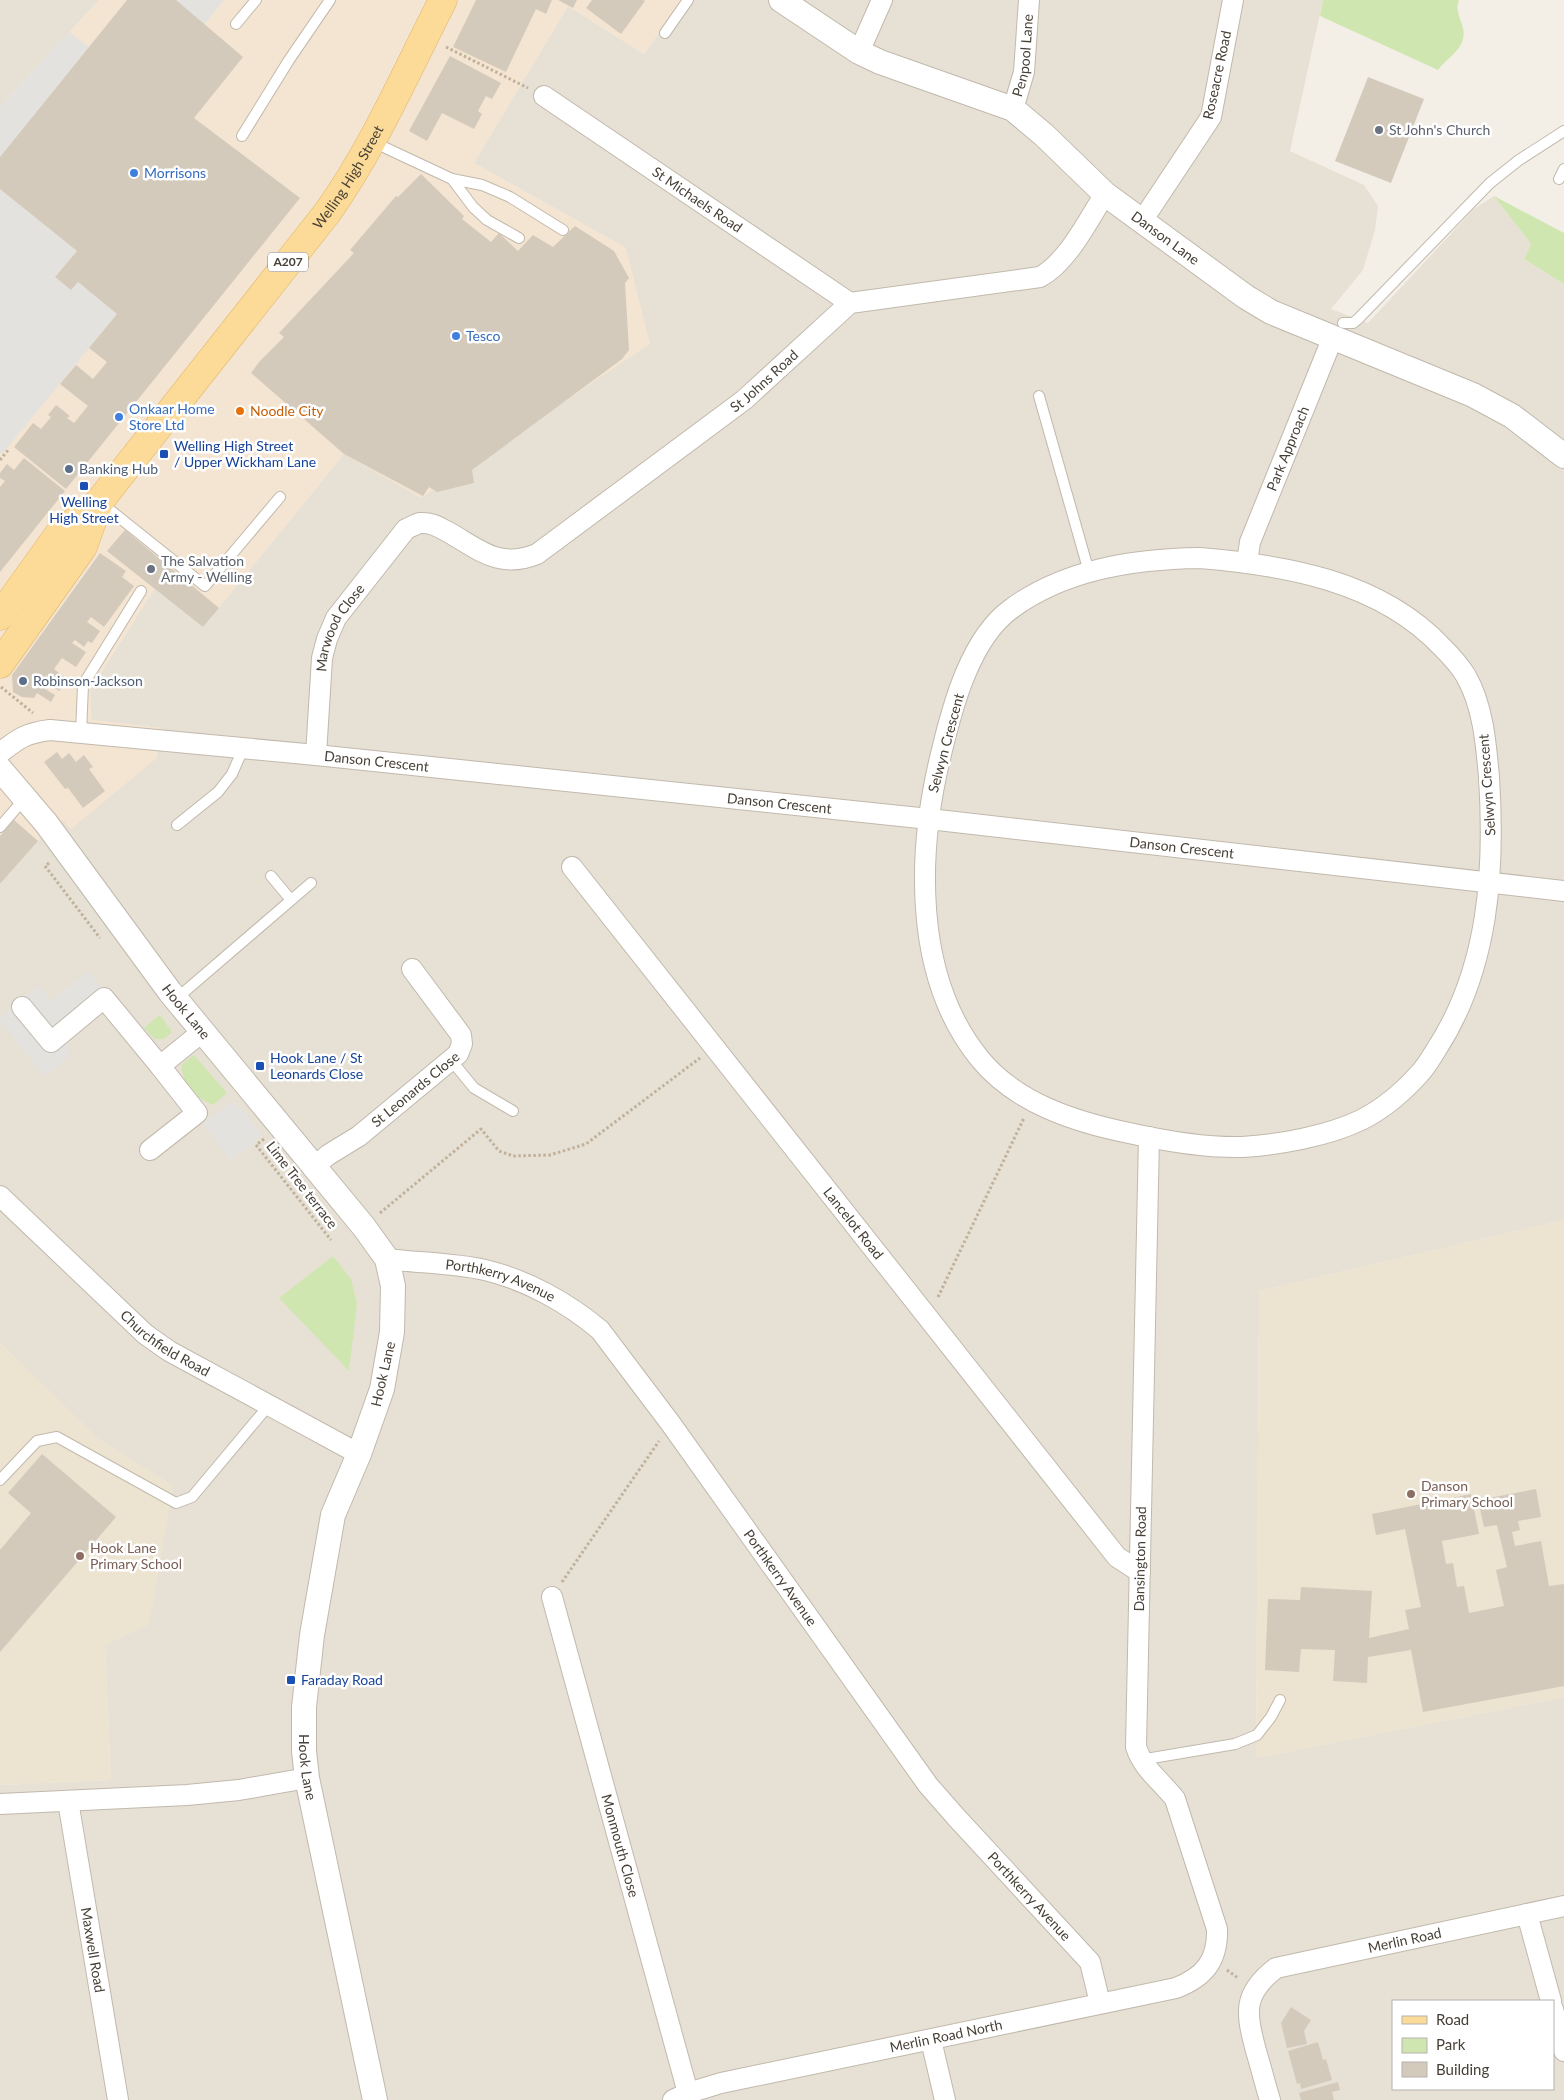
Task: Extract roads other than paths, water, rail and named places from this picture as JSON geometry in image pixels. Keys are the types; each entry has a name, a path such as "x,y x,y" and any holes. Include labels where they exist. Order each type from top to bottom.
{"main road":[{"name":"Welling High Street","path":"0,616 59,534 99,502 327,213 348,183 372,142 443,0"},
{"name":"Welling High Street","path":"0,664 10,629 82,547 99,502"}],"street":[{"name":"Danson Lane","path":"782,0 859,52 880,62 1013,109 1044,135 1105,194 1246,297 1278,315 1343,328 1422,373 1512,416 1564,456"},
{"path":"859,52 882,0"},
{"name":"Penpool Lane","path":"1013,109 1024,72 1029,0"},
{"name":"Roseacre Road","path":"1142,221 1207,125 1211,116 1233,0"},
{"name":"St Michaels Road","path":"544,96 850,303"},
{"path":"850,303 1040,277 1052,271 1062,260 1105,194"},
{"name":"St Johns Road","path":"419,523 433,524 492,557 506,560 522,560 537,554 744,400 850,303"},
{"name":"Park Approach","path":"1247,562 1250,542 1343,328"},
{"name":"Marwood Close","path":"316,755 322,658 327,639 336,618 406,530 419,523"},
{"name":"Selwyn Crescent","path":"1159,558 1200,558 1247,562 1304,572 1371,597 1423,628 1444,648 1466,676 1479,710 1487,750 1491,815 1490,883 1483,930 1471,980 1452,1026 1422,1072 1389,1102 1361,1120 1325,1132 1279,1142 1240,1147 1198,1144 1105,1128 1065,1116 1033,1101 1005,1082 980,1060 961,1030 946,1000 932,961 926,919 926,868 929,819 935,777 948,726 964,678 979,646 990,629 1009,610 1046,588 1089,572 1120,564 1159,558"},
{"name":"Danson Crescent","path":"0,753 30,733 50,730 316,755 929,819 1564,891"},
{"name":"Hook Lane","path":"0,769 14,790 46,823 176,1000 364,1227 387,1259 393,1286 392,1332 382,1389 359,1454 333,1515 312,1635 304,1708 307,1778 375,2100"},
{"name":"Lancelot Road","path":"572,867 1117,1558 1140,1572"},
{"name":"St Leonards Close","path":"314,1168 328,1155 359,1136 458,1054 462,1044 461,1035 412,969"},
{"path":"22,1008 51,1042 104,998 197,1113 150,1150"},
{"path":"160,1066 202,1032"},
{"name":"Dansington Road","path":"1140,1760 1136,1733 1149,1137"},
{"name":"Churchfield Road","path":"0,1196 145,1334 169,1351 359,1454"},
{"name":"Porthkerry Avenue","path":"387,1259 484,1270 512,1277 539,1289 600,1330 671,1424 928,1785 956,1818 1090,1962 1100,2004"},
{"name":"Monmouth Close","path":"552,1597 681,2097"},
{"name":"Merlin Road North","path":"681,2097 721,2083 1176,1988 1191,1982 1204,1971 1212,1960 1218,1945 1217,1929 1175,1799 1162,1782 1140,1760"},
{"path":"0,1804 239,1790 307,1778"},
{"name":"Maxwell Road","path":"68,1801 118,2100"},
{"name":"Merlin Road","path":"1270,2100 1248,2019 1250,2003 1255,1989 1263,1978 1276,1968 1564,1906"},
{"path":"1527,1914 1551,2000"},
{"path":"1554,2013 1564,2051"},
{"path":"931,2040 945,2100"}],"lane":[{"path":"236,24 256,0"},
{"path":"242,136 289,60 330,0"},
{"path":"666,33 688,0"},
{"path":"1343,328 1490,183 1519,160 1564,131"},
{"path":"372,142 452,179 482,186 510,197 563,230"},
{"path":"1559,179 1564,169"},
{"path":"452,179 473,207 486,220 519,238"},
{"path":"1039,396 1089,572"},
{"path":"99,502 205,586 280,497"},
{"path":"81,733 83,685 141,592"},
{"path":"177,825 218,792 232,774 243,749"},
{"path":"0,827 14,790"},
{"path":"271,876 291,900"},
{"path":"176,1000 311,883"},
{"path":"451,1060 474,1088 513,1111"},
{"path":"0,1480 37,1441 57,1437 176,1503 192,1497 269,1405"},
{"path":"1140,1760 1234,1744 1257,1735 1271,1717 1280,1700"}],"place":[{"name":"St John's Church","path":"1379,130"},
{"name":"Morrisons","path":"134,173"},
{"name":"Tesco","path":"456,336"},
{"name":"Noodle City","path":"240,411"},
{"name":"Onkaar Home Store Ltd","path":"119,417"},
{"name":"Welling High Street / Upper Wickham Lane","path":"164,454"},
{"name":"Banking Hub","path":"69,469"},
{"name":"Welling High Street","path":"84,486"},
{"name":"The Salvation Army - Welling","path":"151,569"},
{"name":"Robinson-Jackson","path":"23,681"},
{"name":"Hook Lane / St Leonards Close","path":"260,1066"},
{"name":"Danson Primary School","path":"1411,1494"},
{"name":"Hook Lane Primary School","path":"80,1556"},
{"name":"Faraday Road","path":"291,1680"}]}
